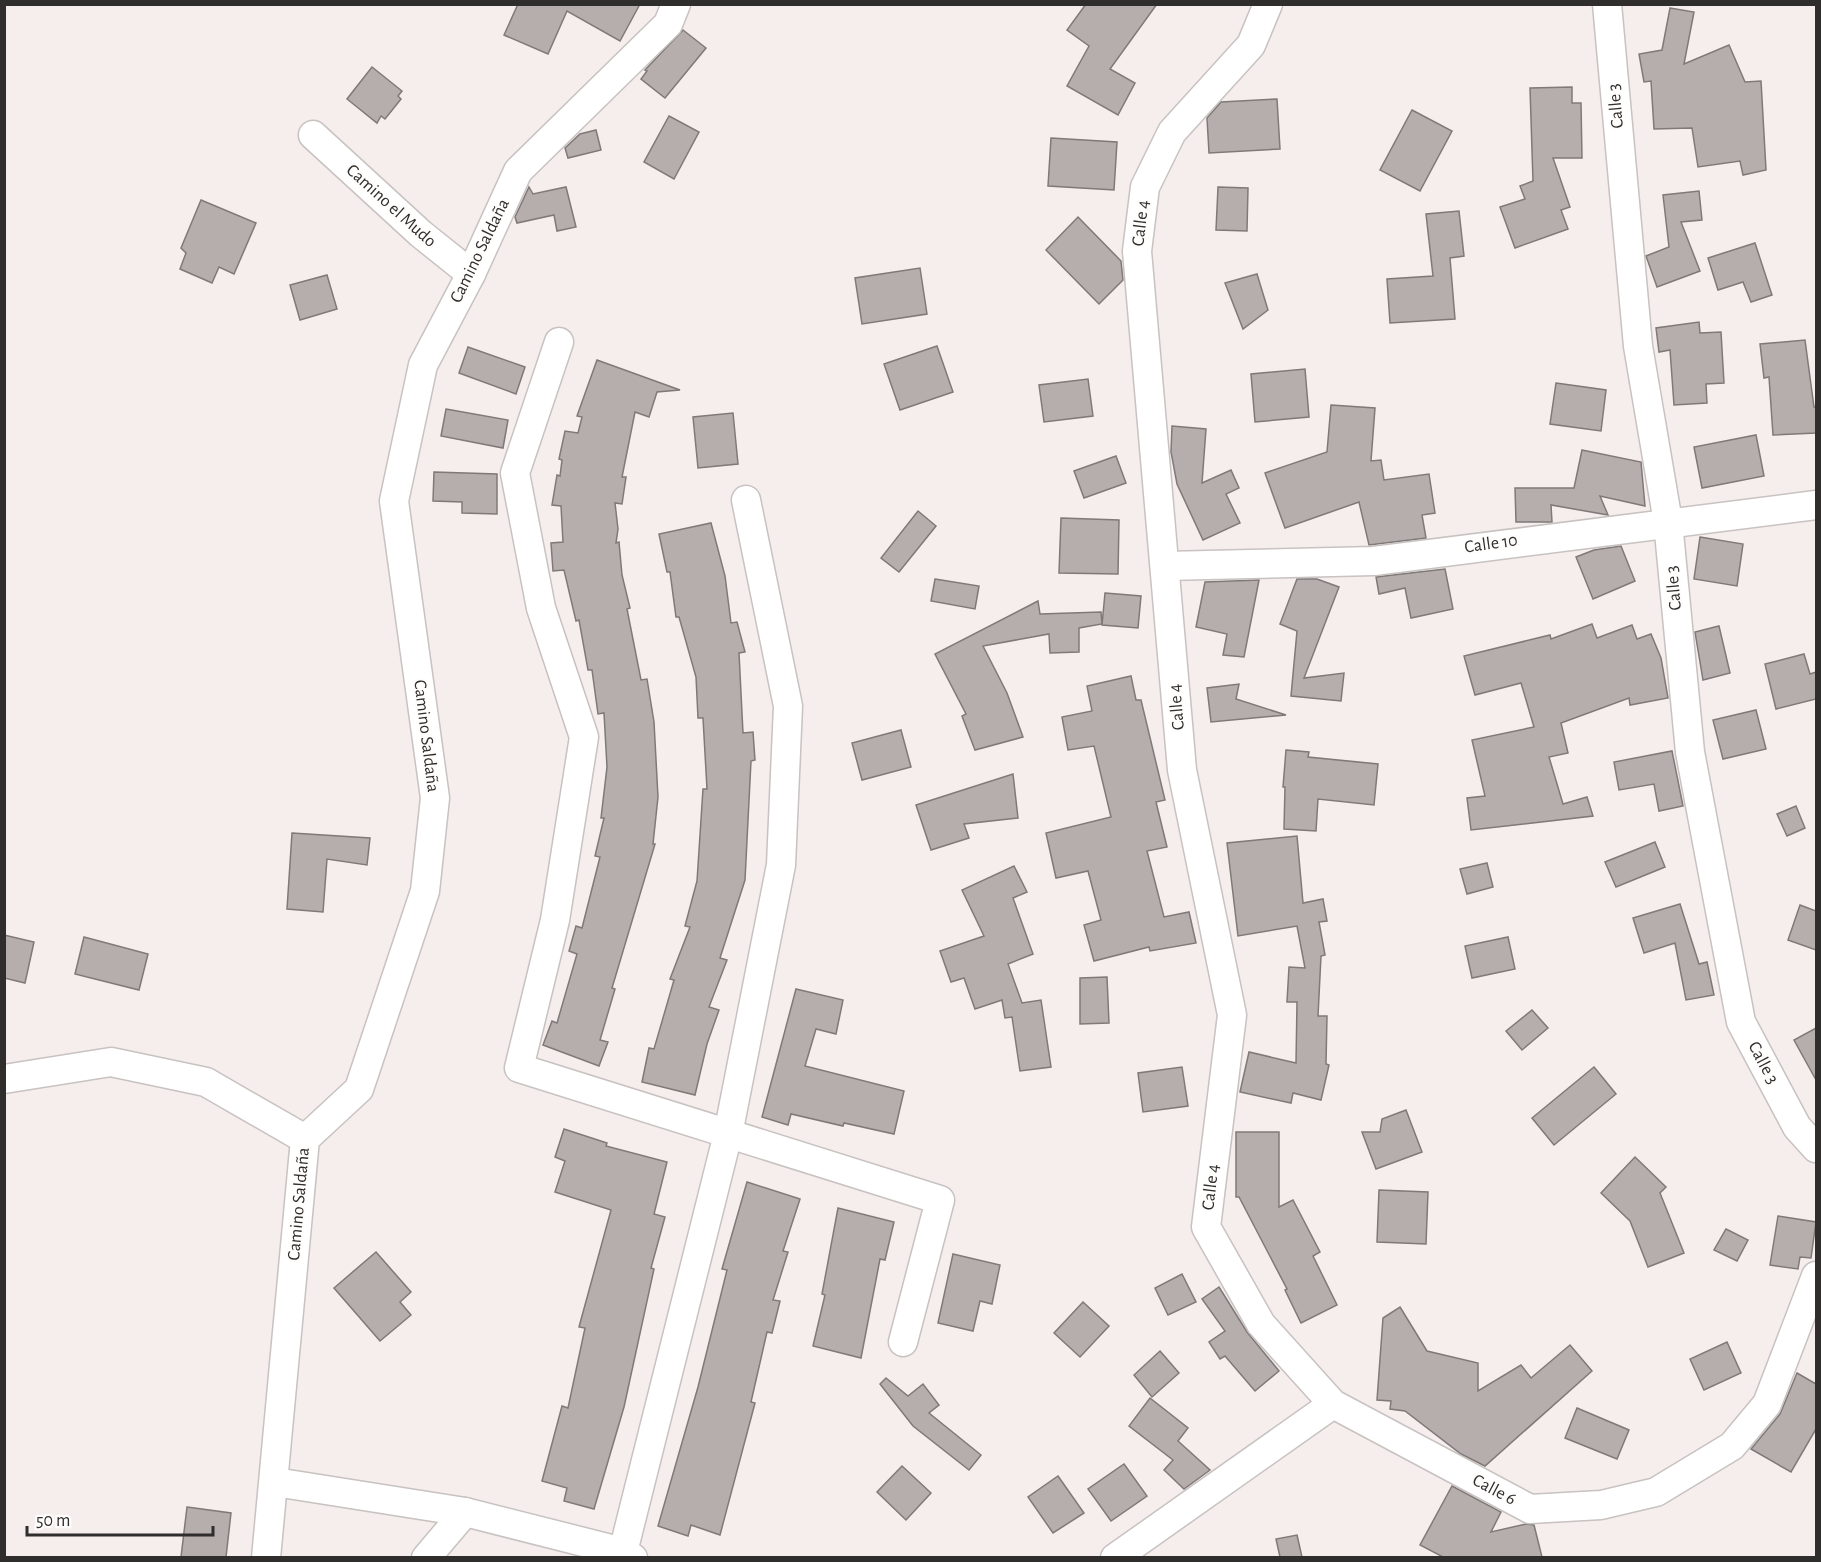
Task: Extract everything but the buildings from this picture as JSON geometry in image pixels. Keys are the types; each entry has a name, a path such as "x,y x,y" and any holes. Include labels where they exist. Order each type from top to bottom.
{"street":[{"name":"Camino Saldaña","path":"266,1557 275,1482 305,1139 359,1089 425,891 435,798 394,501 423,366 471,274 518,171 668,24 676,4"},
{"name":"Calle 4","path":"1268,4 1251,45 1172,132 1145,187 1137,251 1182,770 1232,1016 1206,1227 1261,1324 1333,1404"},
{"name":"Calle 3","path":"1607,4 1638,346 1668,522 1690,752 1741,1022 1797,1127 1816,1148"},
{"name":"Camino el Mudo","path":"313,135 421,234 471,274"},
{"path":"559,342 515,473 541,608 584,737 555,920 519,1068 940,1200 903,1342"},
{"path":"275,1482 465,1512 628,1555 728,1134 781,865 788,706 746,500"},
{"name":"Calle 10","path":"1165,566 1374,561 1816,505"},
{"path":"4,1079 111,1062 206,1082 305,1139"},
{"name":"Calle 6","path":"1333,1404 1530,1509 1601,1505 1656,1492 1732,1446 1767,1404 1816,1276"},
{"path":"1115,1557 1333,1404"},
{"path":"426,1557 465,1512"}]}
